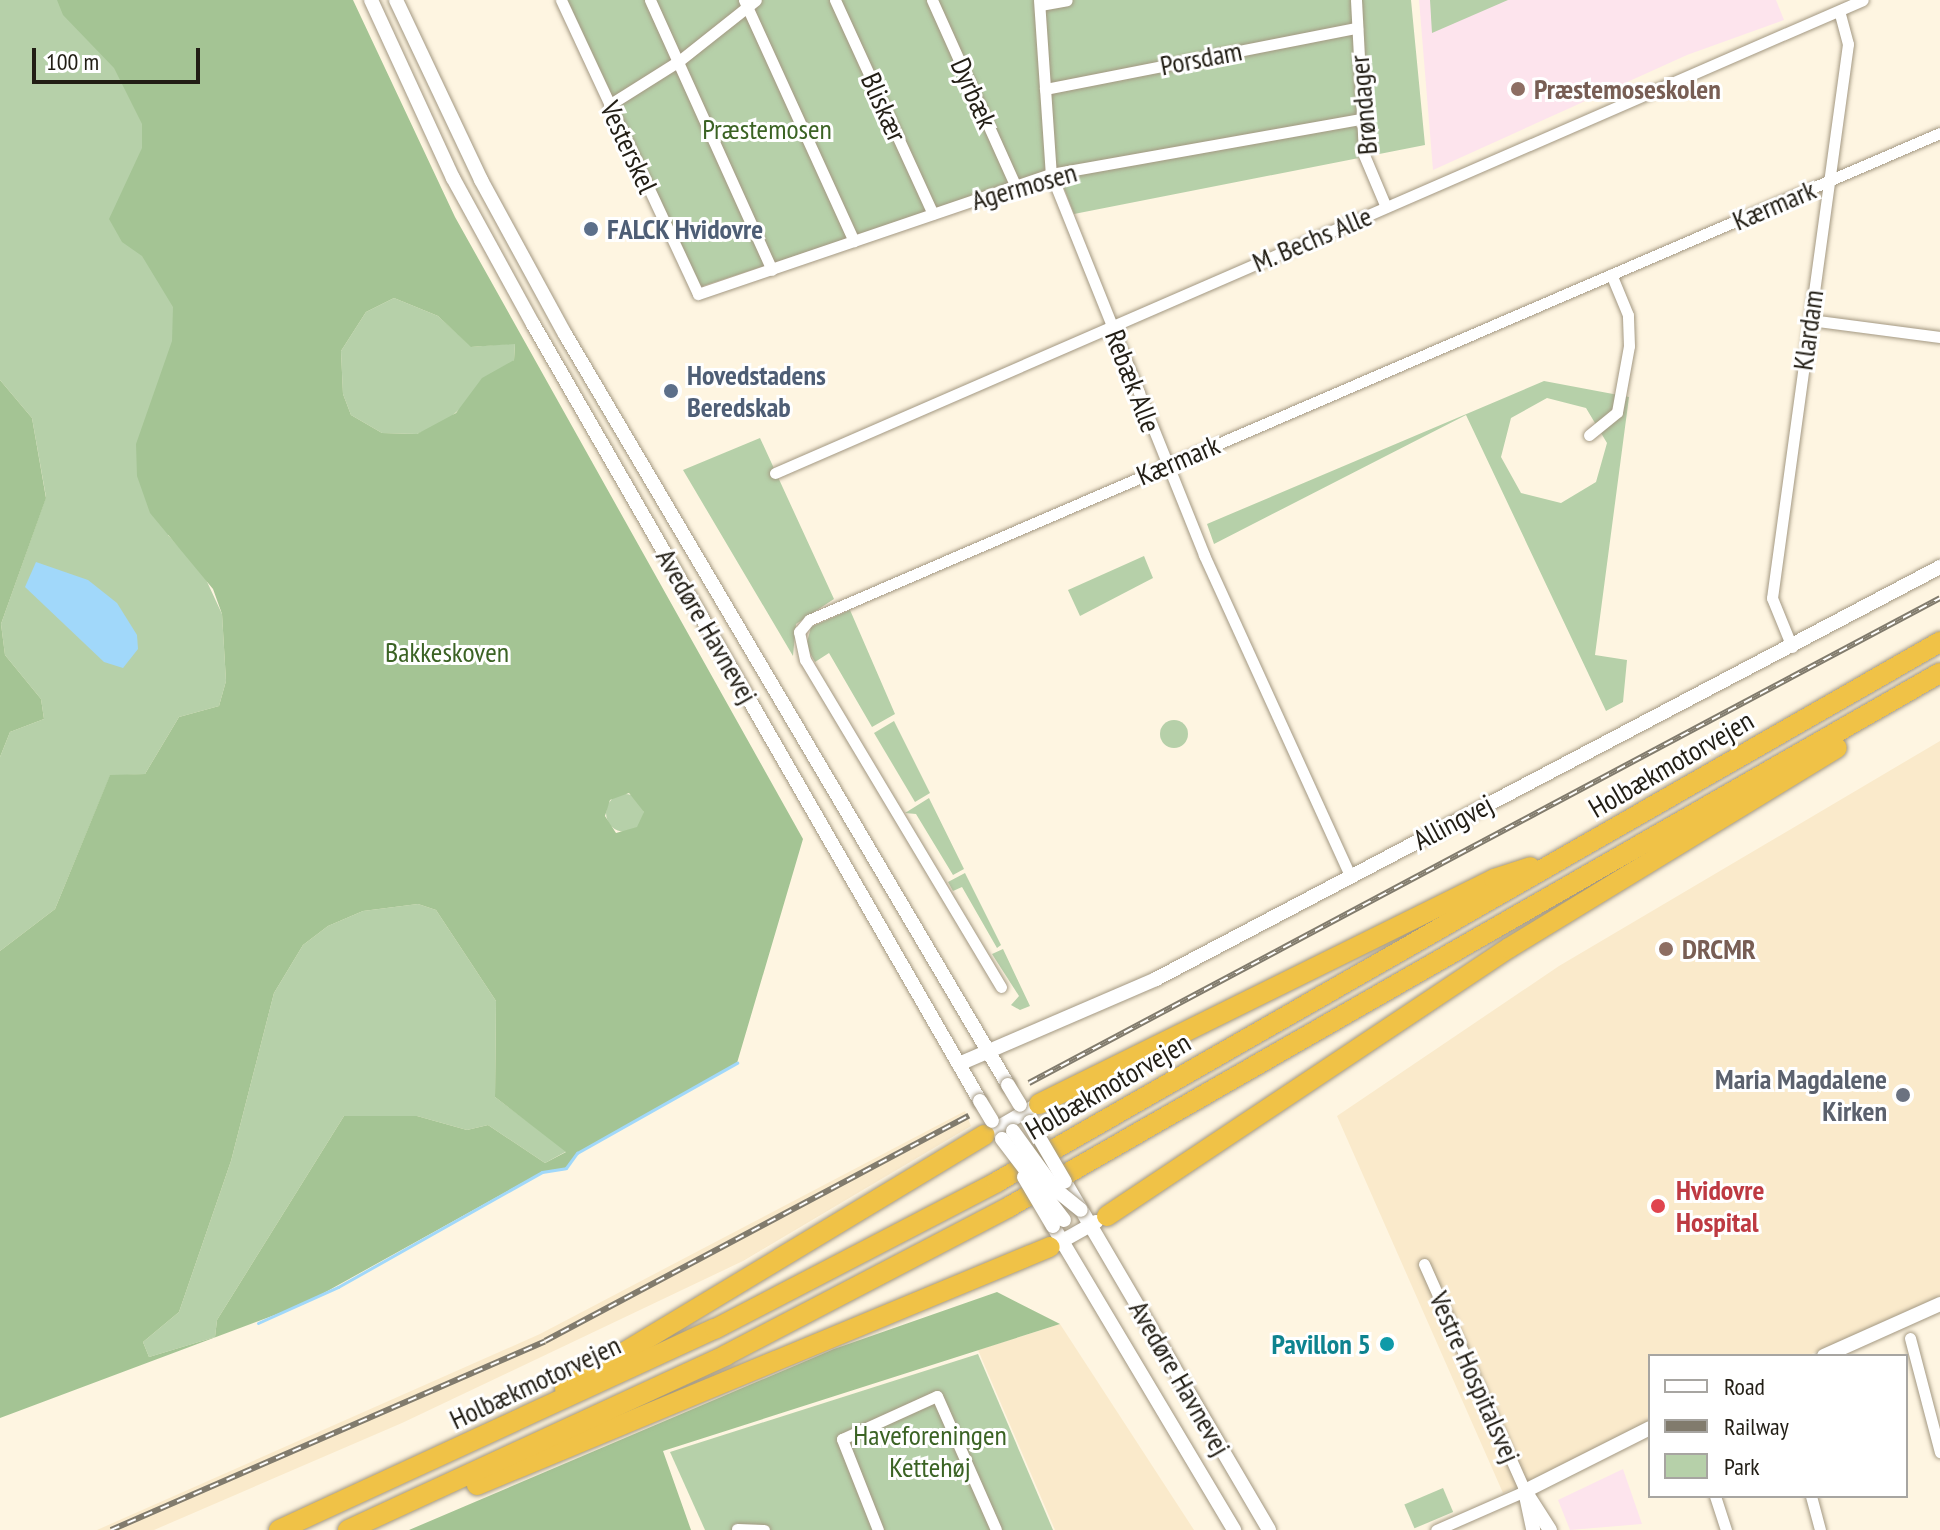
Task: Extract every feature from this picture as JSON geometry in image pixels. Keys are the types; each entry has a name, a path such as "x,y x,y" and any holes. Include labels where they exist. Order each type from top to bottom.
{"highway":[{"name":"Holbækmotorvejen","path":"279,1530 498,1431 766,1303 984,1189 1940,642"},
{"name":"Holbækmotorvejen","path":"358,1526 726,1355 995,1215 1940,673"},
{"path":"1098,1221 1509,948 1940,686"},
{"path":"1028,1111 1494,879 1572,853"},
{"path":"498,1431 997,1131"},
{"path":"358,1526 451,1496 1056,1244"}],"street":[{"name":"Avedøre Havnevej","path":"371,0 453,178 533,324 997,1131 1058,1223 1056,1244 1234,1530"},
{"name":"Avedøre Havnevej","path":"396,0 474,166 565,334 1008,1085 1028,1111 1081,1210 1098,1221 1269,1530"},
{"name":"Vesterskel","path":"561,0 698,294"},
{"path":"650,0 772,270"},
{"name":"Bliskær","path":"835,0 933,214"},
{"name":"Dyrbæk","path":"932,0 1015,185"},
{"path":"1040,2 1067,0"},
{"name":"Brøndager","path":"1356,0 1366,162 1386,207"},
{"name":"M. Bechs Alle","path":"775,473 1845,5 1863,0"},
{"name":"Rebæk Alle","path":"1040,2 1051,174 1166,465 1350,876"},
{"path":"609,105 679,61 750,3 854,241"},
{"name":"Klardam","path":"1792,647 1772,598 1848,44 1845,5"},
{"name":"Porsdam","path":"1045,89 1357,28"},
{"name":"Agermosen","path":"698,294 1051,174 1361,119"},
{"name":"Kærmark","path":"1001,987 805,660 799,632 837,606 1940,133"},
{"path":"1589,435 1617,412 1629,346 1628,315 1611,274"},
{"path":"1810,320 1940,337"},
{"name":"Allingvej","path":"959,1064 1156,979 1940,567"},
{"path":"1028,1111 997,1131 1055,1189 1081,1210"},
{"path":"1058,1223 1098,1221"},
{"path":"1056,1244 1098,1221"},
{"name":"Vestre Hospitalsvej","path":"1424,1264 1525,1491"},
{"path":"1828,1354 1940,1304"},
{"path":"1910,1338 1940,1452"},
{"path":"878,1530 842,1439 937,1396 996,1530"},
{"path":"1436,1530 1525,1491 1648,1429"},
{"path":"1525,1491 1533,1530"},
{"path":"1525,1491 1550,1530"},
{"path":"1716,1498 1726,1530"},
{"path":"1812,1498 1820,1530"},
{"path":"737,1529 764,1530"}],"shaded area":[{"name":"Præstemoseskolen","path":"1419,0 1776,0 1784,20 1687,55 1433,170"},
{"name":"Hvidovre Hospital","path":"1940,741 1940,1296 1811,1354 1648,1354 1648,1428 1503,1493 1337,1116 1559,966"},
{"path":"965,1111 971,1126 743,1261 402,1423 154,1530 97,1530 540,1334"},
{"path":"1060,1324 1194,1530 1055,1530 978,1350"},
{"path":"1623,1469 1642,1524 1570,1530 1558,1500"}],"green space":[{"path":"0,0 328,0 368,268 168,535 203,573 222,614 226,681 219,706 179,717 145,774 110,776 55,909 0,951 0,757 10,732 44,719 41,699 5,655 1,624 46,497 32,418 0,380"},
{"name":"Bakkeskoven","path":"57,0 353,0 455,217 803,839 737,1063 577,1153 566,1168 542,1172 304,1304 0,1418 0,951 55,909 110,775 145,774 179,717 219,706 226,681 222,614 213,589 150,513 137,476 136,444 172,341 173,307 142,256 122,242 109,219 142,148 142,124 114,68 63,15","holes":["394,298 438,316 471,347 515,344 514,360 482,378 456,413 417,434 382,433 351,415 343,394 341,351 366,312","629,793 644,812 637,827 616,833 605,816 610,800","418,904 436,910 496,1001 495,1097 566,1152 545,1163 488,1125 467,1130 417,1116 344,1116 217,1320 215,1337 149,1357 143,1342 179,1312 231,1161 274,993 303,945 328,926 363,911"]},
{"name":"Præstemosen","path":"563,0 1411,0 1425,145 1074,214 1057,170 700,287"},
{"path":"1430,0 1508,0 1432,33"},
{"path":"394,298 438,316 472,347 515,343 514,360 443,424 417,434 382,433 351,415 343,394 341,351 366,312"},
{"path":"0,380 32,418 46,498 1,624 5,655 41,699 44,719 10,732 0,757"},
{"path":"1544,381 1629,397 1595,655 1627,660 1623,702 1606,711 1466,415 1214,544 1207,524","holes":["1547,398 1586,408 1607,443 1596,482 1561,503 1521,493 1501,457 1511,418"]},
{"path":"760,438 834,599 796,624 793,656 683,470"},
{"path":"1144,556 1153,578 1080,616 1068,590"},
{"path":"850,610 895,714 872,727 829,653 815,662 806,646 811,627"},
{"path":"1174,720 1184,724 1188,734 1184,744 1174,748 1164,744 1160,734 1164,724"},
{"path":"894,721 930,793 915,802 874,733"},
{"path":"625,794 639,799 644,813 639,827 625,832 611,827 606,813 611,799"},
{"path":"929,798 964,869 953,875 916,814 905,813"},
{"path":"965,873 1001,945 997,948 962,887 953,891 948,882"},
{"path":"418,904 436,910 496,1001 495,1097 567,1151 545,1163 488,1125 467,1130 417,1116 344,1116 217,1320 215,1337 149,1357 143,1342 179,1312 231,1161 274,993 303,945 328,926 363,911"},
{"path":"1003,949 1030,1006 1020,1010 1011,1005 1019,996 992,954"},
{"path":"997,1292 1060,1324 663,1451 691,1530 409,1530 834,1349"},
{"name":"Haveforeningen Kettehøj","path":"978,1354 1053,1530 705,1530 670,1452"},
{"path":"1443,1488 1453,1512 1414,1528 1404,1504"}],"water":[{"path":"36,562 88,580 117,603 137,635 138,649 123,668 104,662 25,587"}],"waterway":[{"path":"258,1323 338,1287 542,1172 566,1168 577,1153 737,1063"}],"railway":[{"path":"1029,1083 1940,598"},
{"path":"111,1530 545,1341 969,1116"}],"place":[{"name":"Præstemoseskolen","path":"1518,89"},
{"name":"FALCK Hvidovre","path":"591,229"},
{"name":"Hovedstadens Beredskab","path":"671,391"},
{"name":"DRCMR","path":"1666,949"},
{"name":"Maria Magdalene Kirken","path":"1903,1095"},
{"name":"Hvidovre Hospital","path":"1658,1206"},
{"name":"Pavillon 5","path":"1387,1344"}]}
